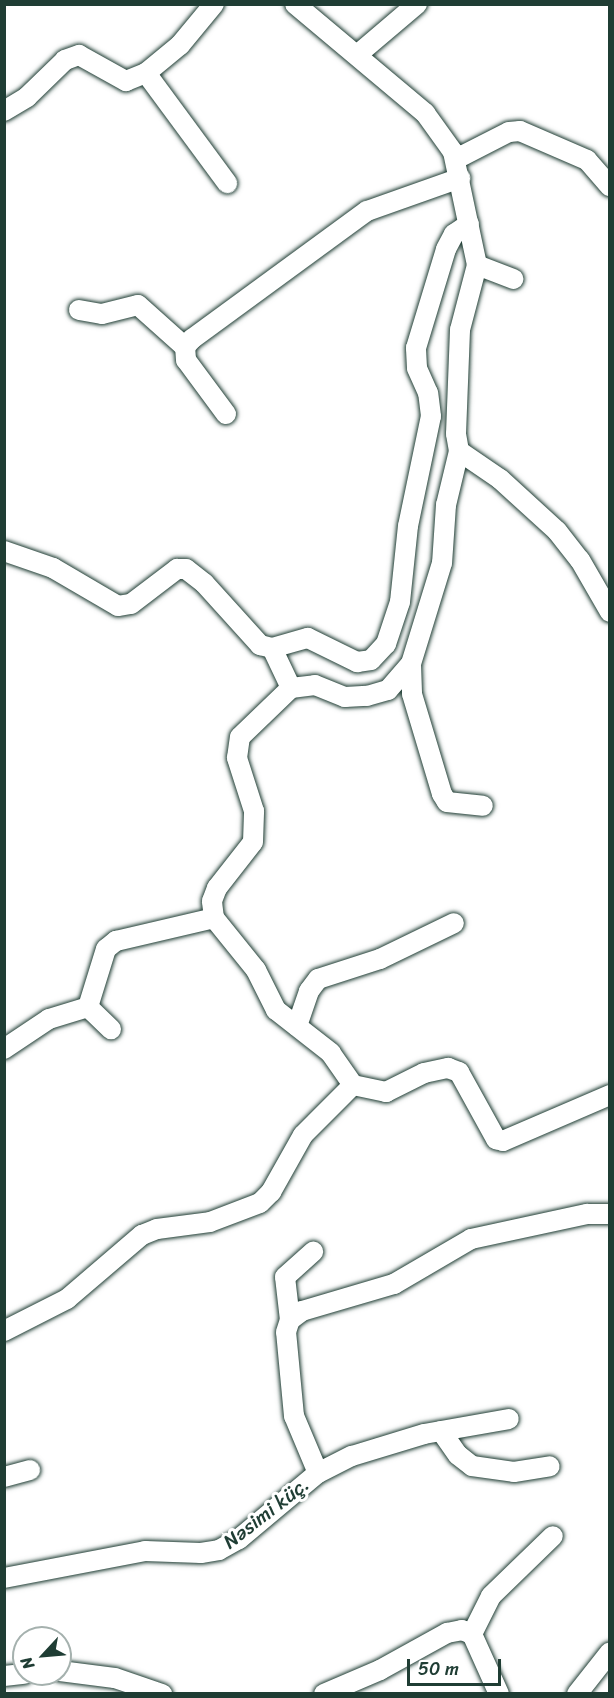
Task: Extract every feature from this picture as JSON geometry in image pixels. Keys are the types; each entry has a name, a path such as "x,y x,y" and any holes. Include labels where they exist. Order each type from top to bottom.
{"street":[{"path":"4,111 27,97 65,60 79,55 126,81 146,73 180,45 214,4"},
{"path":"295,4 425,112 458,168 477,265 460,330 459,451 446,505 442,563 411,664 418,721 442,794 447,802 483,806"},
{"path":"357,55 417,4"},
{"path":"146,73 228,183"},
{"path":"185,347 367,211 458,168 509,132 520,131 587,160 609,184"},
{"path":"272,648 308,638 357,662 371,660 386,644 400,602 408,526 431,416 428,393 417,368 416,348 446,249 454,234 469,224"},
{"path":"477,265 513,279"},
{"path":"80,310 102,314 138,304 185,347 186,360 226,414"},
{"path":"459,451 500,479 557,531 580,560 609,612"},
{"path":"4,550 52,568 118,606 131,604 177,569 186,569 204,583 249,636 272,648 291,688"},
{"path":"411,664 388,690 367,696 345,697 315,684 291,688 240,737 236,748 255,823 253,842 217,888 212,901 214,918 256,970 276,1010 331,1053 353,1085 386,1092 396,1090 424,1073 448,1068 459,1072 496,1139 503,1141 609,1095"},
{"path":"88,1006 106,949 116,941 214,918"},
{"path":"297,1026 309,991 318,979 380,959 454,923"},
{"path":"88,1006 111,1029"},
{"path":"4,1049 49,1019 88,1006"},
{"path":"4,1331 67,1299 142,1235 157,1229 210,1222 260,1203 271,1191 303,1135 353,1085"},
{"path":"290,1320 302,1311 394,1284 471,1239 540,1223 609,1214"},
{"name":"Nəsimi küç.","path":"4,1578 145,1551 201,1553 219,1550 239,1539 318,1473 294,1416 286,1332 290,1320 285,1277 313,1252"},
{"path":"318,1473 352,1456 441,1431 509,1419"},
{"path":"441,1431 458,1455 472,1466 514,1472 550,1466"},
{"path":"4,1477 30,1470"},
{"path":"472,1634 491,1596 554,1536"},
{"path":"324,1694 380,1670 447,1633 462,1630 472,1634 499,1694"},
{"path":"577,1694 609,1652"},
{"path":"72,1673 115,1678 162,1694"}]}
